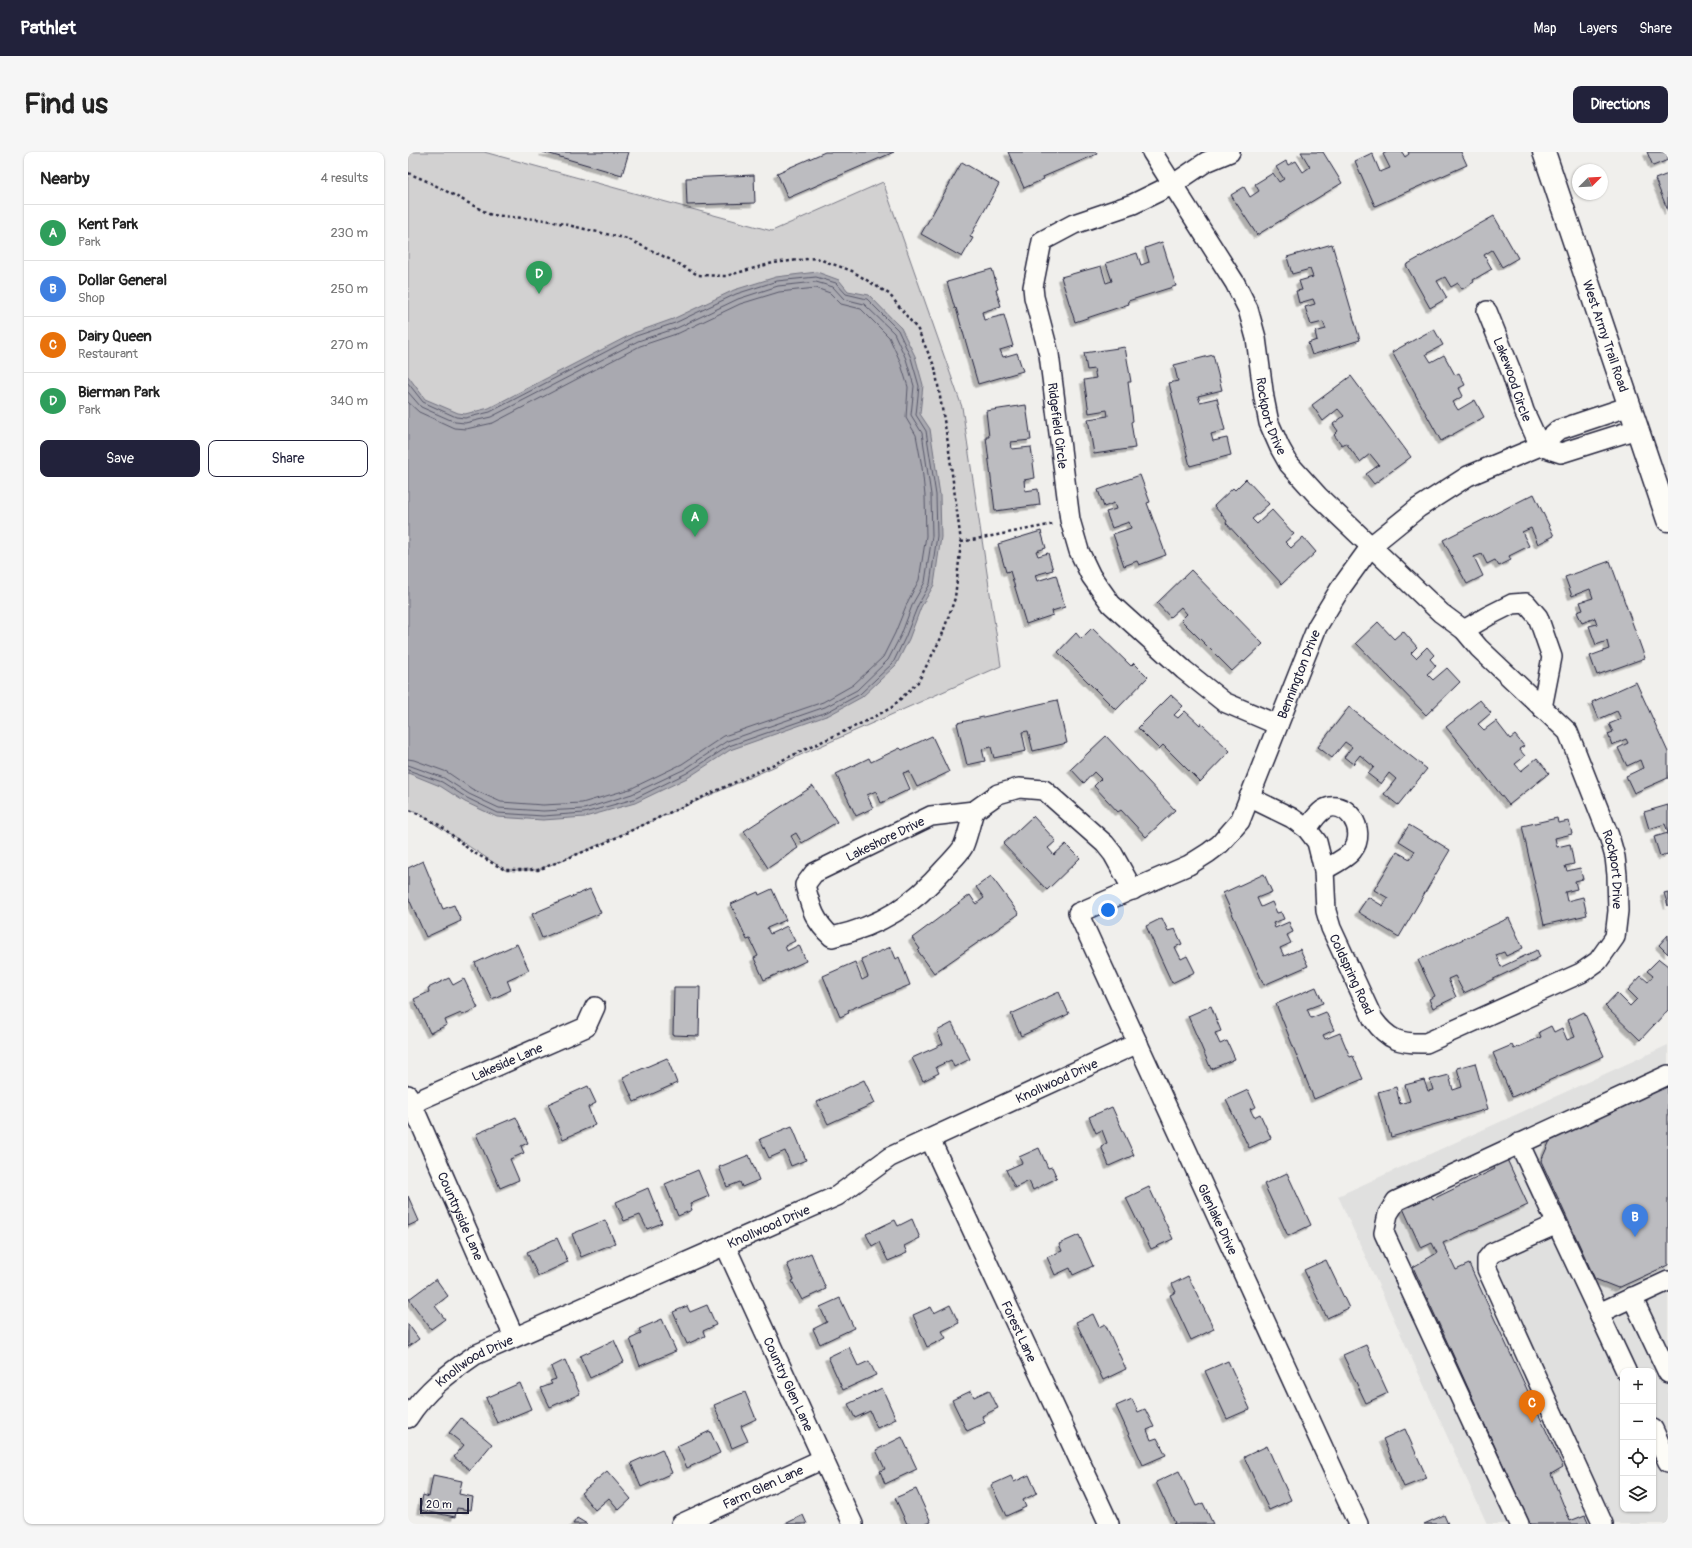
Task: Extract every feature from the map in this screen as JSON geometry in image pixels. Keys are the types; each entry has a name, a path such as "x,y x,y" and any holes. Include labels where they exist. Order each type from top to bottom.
{"main road":[{"name":"West Army Trail Road","path":"1544,152 1668,520"}],"street":[{"name":"Rockport Drive","path":"1152,152 1235,283 1248,309 1256,338 1269,423 1289,464 1302,480 1441,613 1464,630 1479,648 1568,732 1609,836 1615,858 1618,911 1615,936 1598,961 1581,973 1524,998"},
{"name":"Ridgefield Circle","path":"1230,152 1206,162 1172,185 1114,211 1074,224 1042,242 1033,287 1034,297 1049,354 1070,520 1079,551 1091,576 1111,604 1126,619 1184,670 1224,702 1278,725"},
{"name":"Lakewood Circle","path":"1487,311 1511,371 1524,411 1540,446"},
{"name":"Bennington Drive","path":"1078,913 1189,865 1208,853 1228,836 1240,821 1317,627 1340,589 1371,546 1418,508 1451,486 1499,462 1540,446 1558,430 1630,406"},
{"path":"1540,446 1561,452 1637,428"},
{"path":"1464,630 1512,604 1526,603 1538,616 1552,657 1542,708"},
{"path":"974,811 998,794 1007,790 1028,788 1044,790 1104,844 1113,854 1132,890"},
{"name":"Coldspring Road","path":"1249,798 1292,818 1307,829 1317,842 1324,870 1326,911 1331,928 1373,1019 1380,1029 1395,1040 1411,1044 1426,1043 1524,998"},
{"path":"1307,829 1315,817 1325,810 1334,807 1345,811 1353,818 1358,827 1358,837 1353,850 1324,870"},
{"name":"Lakeshore Drive","path":"974,811 963,848 932,883 914,900 893,914 875,923 846,934 832,937 821,927 812,911 805,885 814,873 931,816 974,811"},
{"name":"Glenlake Drive","path":"1078,913 1358,1524"},
{"name":"Lakeside Lane","path":"409,1101 586,1027 595,1007"},
{"name":"Knollwood Drive","path":"408,1418 424,1396 448,1373 475,1355 837,1196 890,1157 1138,1043"},
{"path":"1519,1524 1384,1232 1388,1214 1396,1201 1668,1075"},
{"name":"Countryside Lane","path":"409,1101 514,1337"},
{"name":"Forest Lane","path":"930,1138 1109,1524"},
{"path":"1520,1143 1625,1368"},
{"path":"1557,1224 1492,1254 1487,1259 1487,1269 1603,1524"},
{"name":"Country Glen Lane","path":"725,1245 853,1524"},
{"path":"1599,1313 1668,1280"},
{"path":"1632,1298 1668,1373"},
{"path":"1656,1436 1668,1462"},
{"name":"Farm Glen Lane","path":"681,1524 823,1459"}],"path":[{"path":"408,173 429,182 491,215 546,220 628,240 671,260 698,275 726,276 773,263 816,258 852,271 889,294 918,330 935,368 948,443 961,542 955,598 941,638 918,682 891,708 862,723 598,846 538,870 505,870 471,851 441,826 408,808"},
{"path":"961,542 1070,520"}],"shaded area":[{"path":"408,152 484,152 772,231 883,182 962,407 1001,666 582,852 538,870 505,870 415,811 408,810"},
{"path":"1668,1045 1668,1524 1487,1524 1338,1196"}],"water":[{"path":"817,272 839,280 848,291 869,295 901,328 915,356 923,385 920,414 930,429 940,495 941,537 934,585 921,607 909,639 896,665 862,697 829,715 730,750 689,777 635,803 585,817 543,820 497,817 465,802 440,786 408,773 408,376 425,399 458,413 465,414 489,408 634,333 673,319 734,290 776,277"}],"building":[{"path":"543,152 629,152 622,175"},
{"path":"825,152 894,152 788,198 777,173"},
{"path":"1008,152 1096,152 1097,154 1043,177 1044,179 1024,188"},
{"path":"1301,152 1323,152 1342,183 1257,235 1231,195 1244,187 1250,197 1259,191 1255,184 1273,173 1279,182 1284,179 1276,167 1286,161 1288,165 1296,161 1303,172 1310,167"},
{"path":"1387,152 1402,152 1405,157 1409,154 1408,152 1461,152 1467,165 1375,206 1355,161 1372,153 1380,172 1390,168 1383,154"},
{"path":"1647,152 1668,152 1668,160 1653,166"},
{"path":"962,162 999,184 970,237 973,238 962,257 921,234"},
{"path":"1668,174 1668,211 1655,179"},
{"path":"754,175 755,203 687,205 686,178"},
{"path":"1494,216 1518,258 1502,267 1492,250 1484,255 1492,269 1473,280 1474,282 1462,289 1458,283 1451,287 1445,277 1437,281 1447,298 1430,308 1406,265"},
{"path":"1162,242 1176,286 1128,301 1129,304 1075,322 1061,277 1101,266 1106,283 1112,281 1106,263 1137,253 1141,265 1149,262 1145,248"},
{"path":"1332,244 1360,340 1312,355 1308,343 1317,340 1315,332 1326,329 1323,322 1311,325 1305,307 1315,304 1313,299 1299,303 1296,291 1302,290 1299,281 1313,277 1310,269 1292,274 1287,257"},
{"path":"992,269 1001,306 982,312 984,320 1004,315 1013,346 1000,350 1003,357 1017,353 1023,371 978,384 947,282"},
{"path":"1434,329 1443,345 1426,354 1431,362 1444,355 1455,375 1459,373 1465,385 1459,388 1463,396 1453,402 1458,410 1475,400 1484,417 1441,441 1392,352"},
{"path":"1125,347 1131,382 1128,382 1133,421 1131,422 1135,448 1094,454 1088,419 1108,416 1107,410 1089,413 1084,380 1096,378 1094,369 1087,370 1084,353"},
{"path":"1213,355 1222,390 1198,396 1200,402 1217,398 1225,430 1211,434 1213,441 1227,438 1231,455 1190,466 1169,383 1178,381 1174,365"},
{"path":"1351,376 1411,457 1374,484 1366,474 1379,465 1370,454 1360,462 1346,443 1342,445 1334,435 1338,431 1333,424 1344,416 1338,409 1323,421 1312,405"},
{"path":"1026,405 1031,440 1011,442 1012,449 1031,447 1035,478 1024,480 1025,491 1038,489 1040,505 995,511 986,437 989,437 986,411"},
{"path":"1140,475 1150,502 1147,503 1166,555 1139,565 1137,561 1124,566 1113,534 1131,528 1129,522 1112,528 1106,512 1116,509 1114,503 1104,507 1098,490"},
{"path":"1246,479 1269,504 1252,519 1257,524 1272,510 1294,534 1285,542 1291,548 1303,537 1316,552 1282,584 1226,523 1227,521 1214,506 1233,488 1235,490"},
{"path":"1534,494 1554,536 1538,544 1531,528 1522,532 1529,546 1509,556 1511,560 1499,566 1495,560 1487,564 1482,554 1474,557 1483,576 1467,584 1443,540"},
{"path":"1041,531 1046,548 1036,551 1038,556 1048,553 1053,570 1035,575 1037,581 1056,575 1065,607 1052,611 1053,615 1026,624 1010,571 1006,572 998,544"},
{"path":"1610,561 1645,658 1597,675 1590,656 1609,649 1607,641 1596,645 1589,626 1597,624 1595,618 1582,623 1577,612 1583,610 1580,602 1593,598 1590,589 1572,596 1565,577"},
{"path":"1191,570 1263,644 1232,671 1181,620 1187,614 1181,607 1170,617 1157,603"},
{"path":"1378,622 1394,639 1403,631 1417,647 1411,653 1416,658 1427,647 1434,655 1430,659 1436,666 1427,674 1433,680 1447,668 1460,682 1426,715 1356,643"},
{"path":"1092,628 1131,666 1134,663 1148,677 1116,710 1058,652 1076,633 1081,639"},
{"path":"1636,682 1668,752 1668,778 1634,793 1626,776 1643,768 1640,760 1627,766 1618,748 1628,743 1626,739 1612,745 1608,734 1613,732 1609,724 1621,719 1617,711 1599,719 1592,702"},
{"path":"1171,695 1183,706 1174,715 1178,718 1185,711 1200,725 1201,723 1230,751 1200,782 1163,745 1159,749 1138,728"},
{"path":"1057,700 1067,743 1033,751 1028,731 1022,732 1026,751 994,758 991,747 982,749 985,761 967,765 957,723"},
{"path":"1480,700 1491,713 1478,724 1484,730 1496,721 1510,739 1515,735 1524,746 1519,749 1525,756 1515,764 1521,771 1537,758 1549,773 1509,805 1446,727"},
{"path":"1349,707 1427,769 1398,805 1384,794 1396,779 1389,773 1381,784 1368,774 1374,767 1360,755 1353,764 1344,757 1352,747 1345,742 1332,758 1318,747"},
{"path":"932,736 949,772 917,787 909,771 903,773 910,789 881,803 876,791 867,795 873,808 856,816 836,774 869,758 871,762 900,748 902,750"},
{"path":"1106,736 1175,810 1146,837 1121,810 1118,812 1094,786 1101,779 1094,772 1084,783 1071,769"},
{"path":"813,786 837,822 802,843 796,833 791,836 798,848 768,868 744,831"},
{"path":"1668,805 1668,833 1665,824 1649,829 1644,812"},
{"path":"1033,816 1056,841 1048,848 1054,855 1066,844 1080,858 1047,890 1003,844"},
{"path":"1557,818 1558,823 1569,821 1572,834 1555,838 1557,847 1570,844 1574,864 1565,866 1567,871 1580,868 1583,879 1575,881 1577,889 1565,892 1567,901 1583,897 1587,915 1544,925 1522,826"},
{"path":"1409,825 1450,850 1399,937 1358,912 1368,897 1383,906 1388,898 1374,890 1397,852 1410,859 1415,851 1399,841"},
{"path":"1668,833 1668,854 1660,856 1654,837"},
{"path":"423,861 443,909 454,905 461,921 426,937 408,897 408,868"},
{"path":"1264,874 1272,892 1257,898 1261,907 1272,902 1277,913 1281,912 1284,919 1273,923 1275,928 1289,922 1293,932 1287,935 1291,943 1280,948 1284,956 1300,949 1308,966 1264,985 1223,893"},
{"path":"991,876 1019,914 934,973 918,951 920,949 912,938 970,895 976,904 984,898 976,887"},
{"path":"590,889 601,913 542,938 532,914"},
{"path":"772,889 786,920 767,928 770,934 787,926 795,941 785,946 787,951 799,945 806,961 764,980 754,958 758,956 750,939 747,940 731,904 758,892 759,895"},
{"path":"1668,892 1668,906 1664,893"},
{"path":"1162,918 1168,931 1175,929 1182,944 1175,947 1181,959 1187,956 1195,972 1172,983 1146,926"},
{"path":"1509,918 1523,948 1506,956 1504,952 1496,955 1501,967 1537,950 1540,957 1464,993 1455,976 1448,979 1456,997 1433,1008 1429,999 1435,996 1418,960"},
{"path":"1668,935 1668,954 1659,945"},
{"path":"517,944 529,970 507,980 511,990 492,999 475,963"},
{"path":"891,947 896,959 899,957 910,985 848,1010 849,1013 840,1017 823,976 855,962 862,980 868,977 861,959"},
{"path":"1659,959 1668,966 1668,1010 1640,1040 1605,1006 1617,993 1630,1006 1637,999 1628,990 1641,976 1648,982 1653,976 1647,971"},
{"path":"449,978 453,985 464,979 478,1008 445,1020 447,1025 430,1033 414,999 429,992 428,988"},
{"path":"674,987 700,987 699,1036 673,1035"},
{"path":"1316,987 1323,1003 1307,1009 1311,1018 1326,1012 1334,1030 1323,1035 1325,1039 1340,1033 1350,1057 1353,1056 1363,1079 1314,1099 1276,1004"},
{"path":"1059,992 1069,1014 1021,1036 1011,1014"},
{"path":"1211,1006 1221,1031 1215,1033 1220,1044 1227,1041 1235,1059 1211,1069 1188,1016"},
{"path":"1584,1012 1604,1056 1512,1097 1493,1053 1512,1045 1514,1049 1541,1037 1539,1032 1551,1026 1554,1032 1562,1028 1567,1040 1575,1037 1568,1020"},
{"path":"952,1023 970,1059 954,1067 951,1060 936,1067 939,1073 923,1081 912,1058 943,1044 937,1031"},
{"path":"667,1058 677,1083 634,1102 623,1077"},
{"path":"1475,1063 1488,1109 1391,1137 1378,1092 1396,1087 1400,1104 1410,1101 1405,1085 1424,1080 1428,1091 1433,1090 1430,1080 1449,1075 1453,1090 1462,1087 1457,1068"},
{"path":"864,1080 875,1103 828,1124 817,1102"},
{"path":"1668,1081 1668,1265 1618,1288 1595,1279 1541,1161 1553,1134"},
{"path":"588,1086 596,1103 588,1107 595,1125 563,1139 548,1104"},
{"path":"1248,1090 1256,1107 1250,1109 1254,1117 1260,1114 1271,1138 1249,1148 1226,1100"},
{"path":"1112,1107 1134,1155 1109,1166 1101,1146 1107,1143 1102,1130 1096,1133 1089,1117"},
{"path":"516,1117 528,1143 521,1146 524,1153 510,1159 519,1180 500,1188 476,1134"},
{"path":"792,1126 806,1160 791,1166 785,1151 769,1158 760,1139"},
{"path":"1039,1148 1048,1168 1052,1167 1057,1178 1033,1190 1029,1181 1015,1188 1006,1170 1022,1163 1019,1157"},
{"path":"749,1155 759,1180 742,1187 740,1182 727,1187 719,1167"},
{"path":"1505,1155 1528,1205 1443,1243 1456,1270 1469,1264 1563,1467 1551,1474 1570,1521 1585,1515 1589,1524 1530,1524 1413,1267 1437,1253 1432,1243 1421,1248 1402,1206 1428,1192 1433,1199 1495,1169 1491,1161"},
{"path":"698,1170 709,1196 690,1204 692,1210 678,1216 665,1184"},
{"path":"1287,1173 1311,1225 1288,1236 1264,1184"},
{"path":"1149,1187 1173,1239 1151,1249 1126,1198"},
{"path":"648,1188 662,1223 647,1229 640,1215 624,1221 616,1202"},
{"path":"408,1196 419,1221 408,1226"},
{"path":"912,1219 920,1238 904,1246 907,1253 888,1261 879,1242 872,1246 866,1234 895,1220 898,1226"},
{"path":"605,1220 615,1243 581,1257 572,1234"},
{"path":"1079,1235 1093,1266 1073,1275 1070,1268 1055,1275 1047,1257 1062,1251 1059,1244"},
{"path":"557,1238 568,1262 538,1276 527,1252"},
{"path":"811,1253 826,1289 802,1300 792,1281 794,1280 787,1264"},
{"path":"1326,1260 1349,1308 1327,1318 1304,1270"},
{"path":"1188,1276 1214,1329 1191,1340 1170,1295 1176,1292 1172,1284"},
{"path":"436,1279 448,1296 435,1306 445,1319 431,1329 409,1299"},
{"path":"840,1298 854,1328 820,1344 813,1329 827,1322 820,1307"},
{"path":"707,1305 716,1325 703,1331 705,1336 687,1344 673,1312 687,1306 690,1312"},
{"path":"950,1305 959,1323 942,1331 946,1338 927,1347 913,1315 931,1307 934,1313"},
{"path":"1093,1314 1099,1327 1105,1324 1126,1369 1103,1380 1076,1322"},
{"path":"662,1319 676,1351 640,1366 630,1339 641,1334 639,1329"},
{"path":"408,1324 419,1339 408,1347"},
{"path":"614,1340 624,1362 590,1378 580,1356"},
{"path":"1366,1345 1388,1393 1366,1403 1343,1355"},
{"path":"849,1347 858,1366 869,1361 876,1375 843,1390 828,1357"},
{"path":"565,1360 580,1394 550,1407 541,1388 552,1384 550,1381 556,1379 551,1367"},
{"path":"1228,1361 1250,1409 1227,1419 1205,1371"},
{"path":"520,1383 531,1409 497,1423 486,1398"},
{"path":"882,1388 896,1419 877,1428 870,1411 855,1418 848,1404"},
{"path":"989,1390 998,1408 982,1416 985,1423 967,1431 952,1400 971,1391 974,1397"},
{"path":"745,1392 756,1419 741,1426 748,1441 732,1448 714,1405"},
{"path":"1132,1399 1138,1412 1145,1409 1154,1427 1147,1430 1151,1440 1157,1438 1166,1455 1143,1465 1116,1406"},
{"path":"461,1418 492,1444 470,1470 454,1457 464,1445 449,1433"},
{"path":"1405,1429 1427,1478 1404,1487 1383,1439"},
{"path":"710,1431 720,1453 687,1468 677,1446"},
{"path":"902,1437 917,1469 885,1484 880,1471 885,1469 876,1450"},
{"path":"1267,1446 1291,1500 1269,1510 1244,1457"},
{"path":"662,1449 672,1473 641,1487 631,1463"},
{"path":"607,1471 631,1499 619,1510 609,1498 595,1510 581,1493"},
{"path":"1179,1471 1196,1506 1203,1503 1213,1524 1173,1524 1175,1523 1156,1482"},
{"path":"433,1475 462,1481 459,1494 473,1497 471,1510 457,1508 455,1517 420,1510 423,1495 429,1497"},
{"path":"1029,1475 1037,1493 1023,1500 1026,1507 1006,1516 991,1485 1011,1476 1014,1482"},
{"path":"916,1489 931,1522 926,1524 907,1524 895,1498"},
{"path":"803,1515 807,1524 785,1524"},
{"path":"1444,1515 1448,1524 1424,1524"},
{"path":"577,1518 587,1524 573,1524"}],"place":[{"name":"Bierman Park","path":"539,294"},
{"name":"Kent Park","path":"695,537"},
{"name":"Dollar General","path":"1635,1237"},
{"name":"Dairy Queen","path":"1532,1423"}]}
